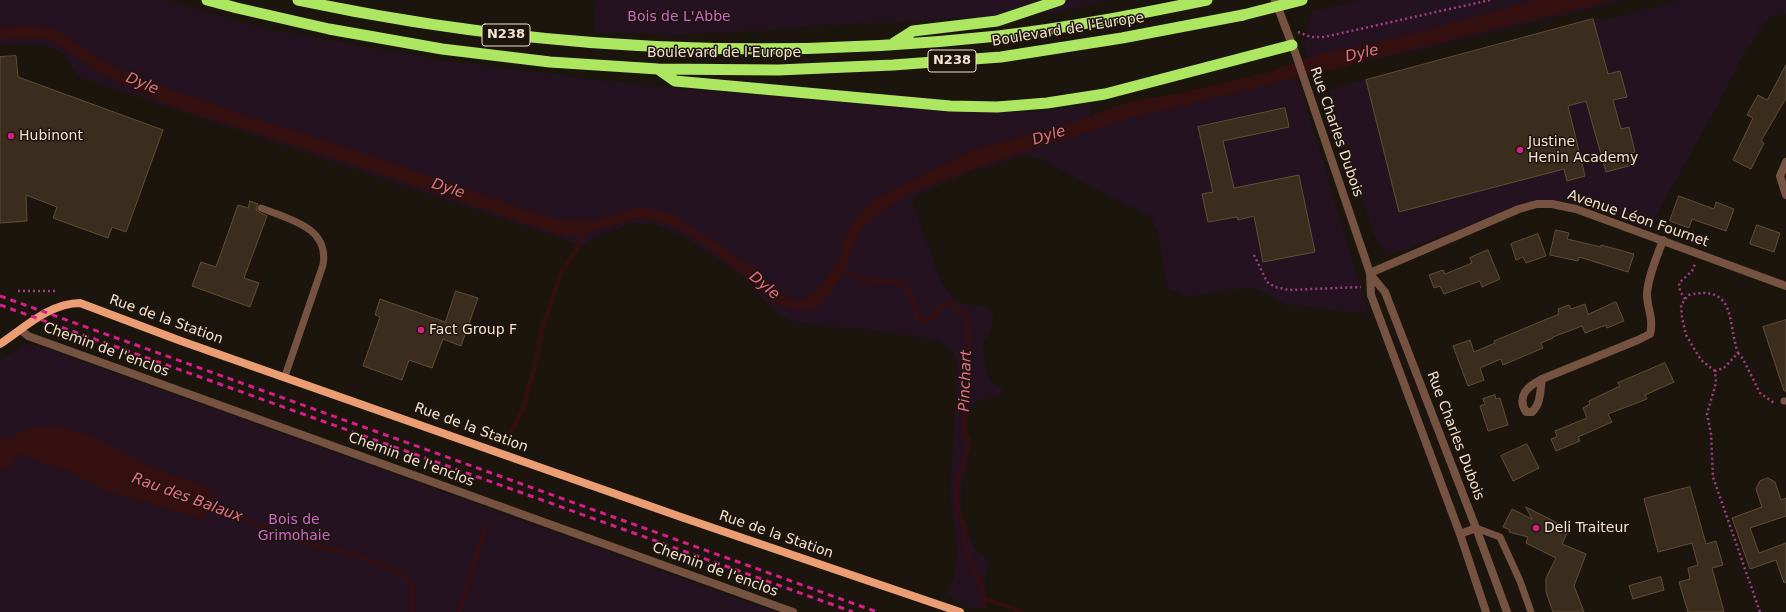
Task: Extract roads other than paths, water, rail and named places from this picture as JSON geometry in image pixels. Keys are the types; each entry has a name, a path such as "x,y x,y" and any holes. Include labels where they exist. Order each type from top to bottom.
{"highway":[{"name":"Boulevard de l'Europe","path":"207,0 329,28 442,49 550,62 658,69 778,70 893,65 1001,57 1122,38 1243,15 1302,0"},
{"name":"Boulevard de l'Europe","path":"298,0 446,27 549,40 656,47 716,48 782,48 891,44 999,36 1116,18 1207,0"},
{"path":"891,44 913,30 997,21 1060,0"},
{"path":"658,69 675,81 683,82 950,106 997,107 1047,103 1105,94 1294,50"}],"main road":[{"name":"Rue de la Station","path":"0,344 55,308 68,303 80,303 181,341 285,376 681,517 960,612"}],"street":[{"name":"Rue Charles Dubois","path":"1275,0 1306,82 1370,273 1371,296 1460,534 1486,612"},
{"path":"1786,162 1780,176 1786,195"},
{"name":"Avenue Léon Fournet","path":"1370,273 1519,209 1537,204 1562,205 1663,240 1786,286"},
{"path":"1542,379 1650,334 1653,324 1647,296 1648,283 1663,240"},
{"name":"Rue Charles Dubois","path":"1370,273 1385,292 1476,528 1506,612"},
{"name":"Chemin de l'enclos","path":"21,330 28,336 793,612"},
{"path":"1460,534 1476,528"}],"lane":[{"path":"261,208 304,226 314,232 324,248 325,255 323,265 285,376"},
{"path":"1476,528 1500,537 1520,581 1531,612"}],"water":[{"name":"Dyle","path":"1538,0 1615,0 1130,118 981,166 907,195 884,210 863,227 852,248 847,265 830,295 817,308 803,310 778,306 732,265 693,237 676,228 657,221 640,218 580,235 566,236 553,233 350,164 171,106 105,76 57,44 43,38 0,40 0,27 23,26 53,28 110,65 138,78 251,117 368,154 540,215 570,221 595,220 639,207 669,212 757,270 787,299 794,301 804,300 818,289 840,260 842,244 856,216 875,199 975,149 1055,128 1133,101 1185,92 1270,72 1322,53 1393,39"},
{"path":"39,426 62,427 97,438 150,467 203,485 215,497 203,519 108,492 71,472 40,462 21,453 6,468 0,471 0,438 9,439 24,430"}],"waterway":[{"path":"510,434 523,408 535,365 543,325 561,272 576,250 585,229"},
{"name":"Pinchart","path":"839,269 872,281 885,282 892,280 903,286 913,299 916,317 923,321 932,319 940,308 947,303 954,305 963,313 968,323 968,365 965,388 964,432 968,439 968,449 957,482 957,506 965,529 965,545 971,565 982,588 985,599 982,605"},
{"name":"Rau des Balaux","path":"206,504 304,543 349,553 398,571 412,585 412,612"},
{"name":"Rau des Balaux","path":"459,612 486,526"},
{"path":"985,599 1022,612"}],"railway":[{"path":"0,296 877,612"},
{"path":"0,305 853,612"}],"place":[{"name":"Hubinont","path":"11,136"},
{"name":"Justine Henin Academy","path":"1520,150"},
{"name":"Fact Group F","path":"421,330"},
{"name":"Deli Traiteur","path":"1536,528"}],"park label":[{"name":"Bois de L'Abbe","path":"679,17"},
{"name":"Bois de Grimohaie","path":"294,528"}]}
